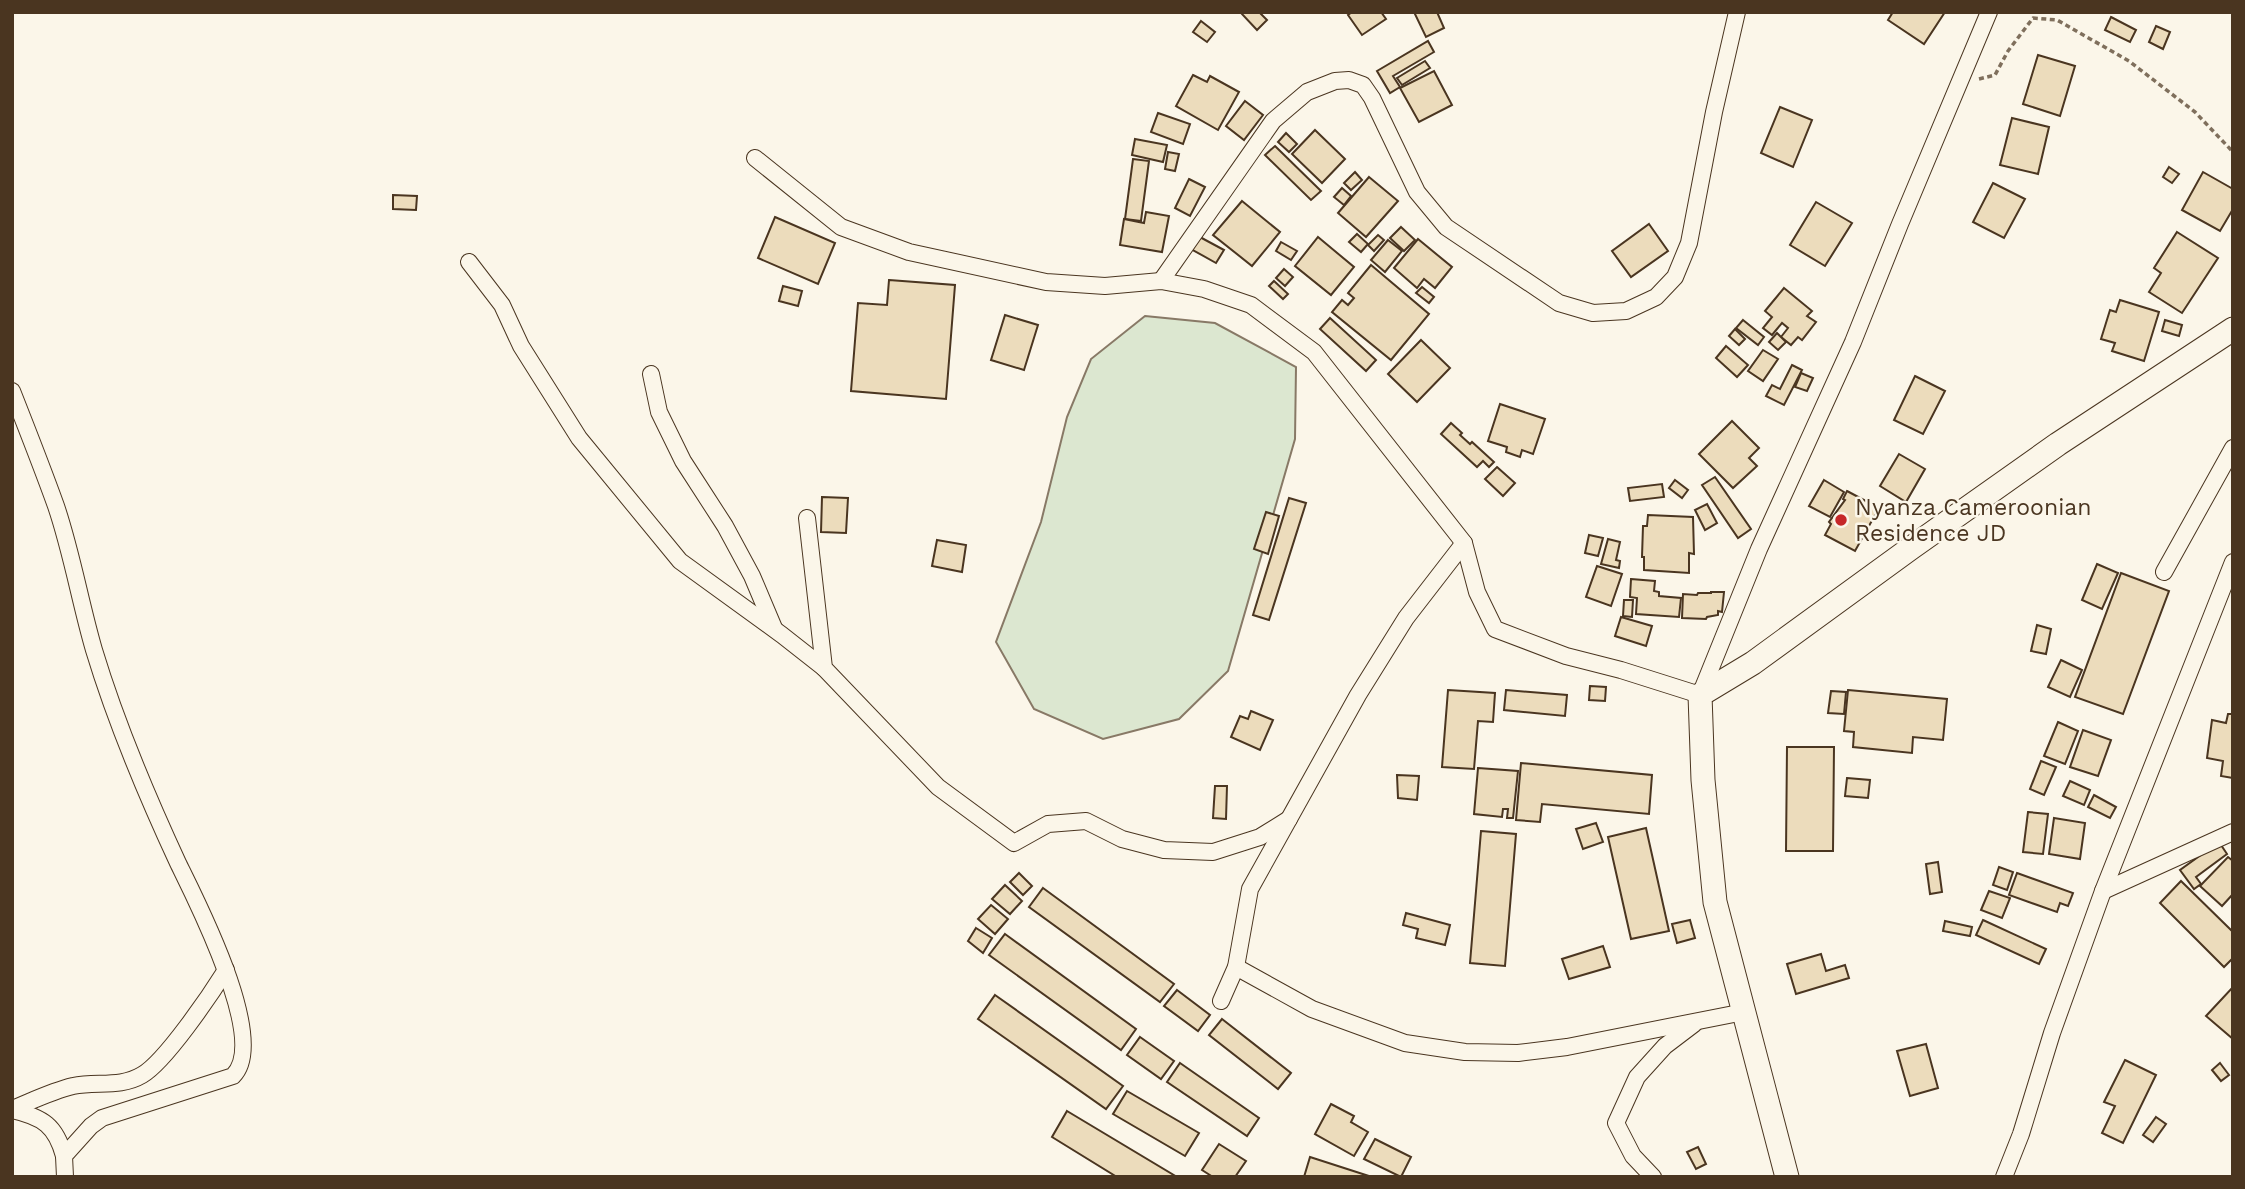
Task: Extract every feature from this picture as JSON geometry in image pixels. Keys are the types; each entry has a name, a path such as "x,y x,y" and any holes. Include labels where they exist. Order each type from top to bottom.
{"main road":[{"path":"1787,1177 1715,902 1703,780 1700,695 1753,663 2058,444 2233,329"}],"street":[{"path":"1161,281 1273,121 1307,92 1335,81 1349,80 1363,85 1417,192 1446,227 1559,303 1593,313 1626,311 1656,297 1675,277 1689,243 1714,112 1737,12"},
{"path":"755,158 841,227 909,252 1046,282 1105,286 1161,281 1204,289 1251,305 1314,352 1464,543 1477,592 1495,629 1566,656 1700,695 1759,549 1853,342 1989,12"},
{"path":"469,262 502,304 522,346 579,438 680,561 824,668 938,787 1014,843 1048,824 1086,821 1122,839 1164,849 1213,852 1260,837 1289,819"},
{"path":"651,374 659,412 683,461 730,536 775,630"},
{"path":"12,391 56,508 94,650 124,737 226,970 244,1037 243,1059 239,1070 233,1076 102,1118 91,1125 64,1156"},
{"path":"2164,572 2233,448"},
{"path":"807,518 824,668"},
{"path":"1221,1001 1236,967 1250,889 1358,695 1406,618 1464,543"},
{"path":"2004,1177 2103,891 2233,562"},
{"path":"2103,891 2233,832"},
{"path":"1236,967 1324,1013 1405,1043 1465,1052 1518,1053 1543,1050 1744,1012"},
{"path":"12,1109 75,1086 118,1084 143,1074 172,1045 212,994 226,970"},
{"path":"1653,1177 1633,1156 1616,1123 1637,1077 1665,1046 1699,1021"},
{"path":"12,1109 28,1114 53,1128 59,1137 64,1156 65,1177"}],"path":[{"path":"1959,84 1995,75 2008,51 2033,18 2057,20 2129,61 2195,112 2233,152"}],"green space":[{"path":"1145,316 1215,323 1296,367 1295,439 1228,671 1179,719 1103,739 1034,709 996,642 1041,522 1067,417 1091,359"}],"building":[{"path":"1259,12 1267,20 1257,30 1241,13"},
{"path":"1352,12 1381,12 1386,19 1362,35 1348,15"},
{"path":"1414,12 1437,12 1444,28 1426,37"},
{"path":"1893,12 1945,12 1924,44 1888,20"},
{"path":"2111,17 2136,30 2130,42 2105,30"},
{"path":"1201,21 1215,32 1207,42 1193,32"},
{"path":"2156,26 2170,32 2163,49 2149,42"},
{"path":"1428,41 1434,52 1393,76 1400,87 1390,93 1377,71"},
{"path":"2038,55 2075,66 2060,116 2023,104"},
{"path":"1425,61 1430,68 1402,85 1397,78"},
{"path":"1434,71 1452,105 1419,122 1400,88"},
{"path":"1193,75 1207,82 1210,76 1239,92 1218,130 1176,106"},
{"path":"1245,101 1263,115 1244,140 1226,126"},
{"path":"1780,107 1812,120 1793,167 1761,153"},
{"path":"1158,113 1190,124 1183,144 1151,132"},
{"path":"2012,118 2049,127 2038,174 2000,165"},
{"path":"1315,130 1345,159 1322,183 1292,154"},
{"path":"1286,133 1297,144 1289,152 1278,142"},
{"path":"1135,139 1167,145 1163,162 1132,155"},
{"path":"1275,146 1321,191 1311,200 1265,155"},
{"path":"1168,152 1179,154 1175,171 1165,169"},
{"path":"1133,159 1149,161 1141,221 1125,219"},
{"path":"2169,167 2179,174 2172,183 2163,177"},
{"path":"1355,172 1362,180 1351,190 1344,183"},
{"path":"2203,172 2233,189 2233,209 2220,231 2182,210"},
{"path":"1369,177 1398,201 1366,237 1338,213"},
{"path":"1189,179 1205,187 1190,216 1175,208"},
{"path":"1993,183 2025,199 2004,238 1973,222"},
{"path":"1342,188 1351,196 1344,205 1334,197"},
{"path":"393,195 417,196 416,210 393,209"},
{"path":"1242,201 1280,232 1252,266 1213,235"},
{"path":"1816,202 1852,223 1825,266 1790,245"},
{"path":"1146,212 1169,216 1162,252 1120,245 1124,219 1144,223"},
{"path":"775,217 835,243 818,284 758,258"},
{"path":"1649,224 1668,251 1631,277 1612,251"},
{"path":"1401,227 1415,240 1404,251 1390,238"},
{"path":"2177,232 2218,258 2182,313 2149,292 2161,273 2154,268"},
{"path":"1357,234 1368,244 1361,252 1349,242"},
{"path":"1378,235 1384,240 1374,251 1368,245"},
{"path":"1198,236 1224,250 1216,263 1191,249"},
{"path":"1318,237 1354,267 1331,295 1295,266"},
{"path":"1418,239 1452,267 1435,288 1424,279 1417,288 1394,268"},
{"path":"1388,240 1402,251 1385,272 1371,260"},
{"path":"1281,242 1297,251 1291,260 1276,251"},
{"path":"1371,265 1429,314 1391,360 1332,312 1342,300 1348,305 1354,298 1348,293"},
{"path":"1284,269 1293,277 1285,286 1276,278"},
{"path":"889,280 955,285 946,399 851,391 858,303 887,305"},
{"path":"1274,281 1288,294 1283,299 1269,286"},
{"path":"783,286 802,291 798,306 779,301"},
{"path":"1422,287 1434,297 1429,303 1416,293"},
{"path":"1784,288 1812,311 1807,316 1816,322 1802,340 1798,337 1791,345 1781,337 1788,328 1782,323 1772,335 1763,328 1772,317 1765,311"},
{"path":"2120,300 2159,312 2144,361 2112,351 2115,343 2101,339 2110,310 2116,312"},
{"path":"1005,315 1038,325 1024,370 991,360"},
{"path":"1330,318 1376,360 1366,371 1320,329"},
{"path":"1743,320 1764,337 1758,345 1736,328"},
{"path":"2165,320 2182,325 2179,336 2162,331"},
{"path":"1735,329 1745,339 1739,345 1729,336"},
{"path":"1777,333 1786,342 1778,350 1769,342"},
{"path":"1421,340 1450,368 1417,402 1388,374"},
{"path":"1726,346 1748,365 1737,377 1716,358"},
{"path":"1763,350 1778,359 1763,381 1748,371"},
{"path":"1792,365 1802,370 1784,405 1766,396 1772,385 1780,389"},
{"path":"1801,373 1813,378 1807,391 1795,387"},
{"path":"1915,376 1945,391 1923,434 1894,420"},
{"path":"1500,404 1545,419 1533,454 1522,450 1520,457 1506,452 1507,447 1488,441"},
{"path":"1732,421 1759,448 1749,458 1757,466 1733,488 1699,454"},
{"path":"1451,423 1462,433 1460,435 1494,462 1489,467 1483,461 1477,467 1441,434"},
{"path":"1899,454 1925,469 1906,502 1880,486"},
{"path":"1497,467 1515,483 1503,496 1485,479"},
{"path":"1715,477 1751,529 1738,538 1702,485"},
{"path":"1675,480 1688,490 1682,498 1669,488"},
{"path":"1824,480 1844,492 1830,517 1809,506"},
{"path":"1662,484 1664,497 1630,501 1628,488"},
{"path":"1847,491 1879,508 1855,551 1825,535 1831,524 1829,522 1845,500 1843,499"},
{"path":"822,497 848,498 846,533 821,532"},
{"path":"1289,498 1306,503 1269,620 1253,615"},
{"path":"1707,504 1717,523 1705,530 1695,510"},
{"path":"1266,512 1279,516 1268,554 1254,549"},
{"path":"1648,515 1693,517 1694,554 1689,553 1689,573 1644,570 1643,526 1647,526"},
{"path":"1589,535 1603,538 1598,556 1585,553"},
{"path":"1608,539 1620,542 1616,560 1620,561 1619,568 1601,564"},
{"path":"937,540 966,545 962,572 932,566"},
{"path":"2097,564 2118,573 2102,609 2082,600"},
{"path":"1597,566 1622,574 1611,606 1586,597"},
{"path":"2121,573 2169,591 2123,714 2075,697"},
{"path":"1631,579 1655,581 1654,591 1659,592 1659,596 1681,598 1679,617 1636,614 1637,598 1630,597"},
{"path":"1724,592 1722,612 1718,611 1718,615 1706,619 1682,618 1683,594"},
{"path":"1624,600 1633,600 1632,617 1623,616"},
{"path":"1621,617 1652,626 1646,646 1615,636"},
{"path":"2037,625 2051,629 2046,654 2031,651"},
{"path":"2061,660 2082,670 2070,697 2048,687"},
{"path":"1590,686 1606,687 1605,701 1589,700"},
{"path":"1448,690 1495,693 1493,722 1478,721 1474,769 1442,767"},
{"path":"1506,690 1567,695 1565,716 1504,710"},
{"path":"1848,690 1947,699 1943,740 1913,737 1912,753 1853,747 1854,732 1844,731"},
{"path":"1831,691 1846,692 1844,714 1828,713"},
{"path":"1251,711 1273,720 1260,750 1231,737 1240,716 1248,719"},
{"path":"2228,714 2233,714 2233,778 2221,776 2223,761 2207,758 2212,720 2226,723"},
{"path":"2058,722 2078,731 2065,764 2044,756"},
{"path":"2083,730 2111,740 2098,776 2070,767"},
{"path":"1787,747 1834,747 1833,851 1786,851"},
{"path":"2041,761 2056,767 2044,795 2030,789"},
{"path":"1521,763 1652,775 1649,814 1542,804 1540,822 1516,820"},
{"path":"1478,768 1518,771 1513,818 1507,818 1508,809 1503,809 1502,817 1474,814"},
{"path":"1397,775 1419,776 1417,800 1398,798"},
{"path":"1847,778 1870,780 1868,798 1845,796"},
{"path":"2070,781 2090,790 2084,805 2063,796"},
{"path":"1215,786 1227,786 1226,819 1213,818"},
{"path":"2094,795 2116,807 2110,818 2088,807"},
{"path":"2028,812 2048,814 2043,854 2023,852"},
{"path":"2054,818 2085,823 2080,859 2049,854"},
{"path":"1596,823 1603,842 1583,849 1576,829"},
{"path":"1646,828 1669,931 1631,939 1608,837"},
{"path":"1481,831 1516,834 1505,966 1470,963"},
{"path":"2219,842 2227,854 2196,877 2201,884 2194,889 2180,870"},
{"path":"2228,857 2233,861 2233,894 2222,906 2200,886"},
{"path":"1938,862 1942,892 1930,894 1926,864"},
{"path":"1999,867 2013,872 2007,890 1993,885"},
{"path":"1019,873 1032,886 1023,895 1010,882"},
{"path":"2017,873 2073,893 2068,906 2060,903 2057,912 2009,895"},
{"path":"2181,881 2233,932 2233,958 2224,967 2160,903"},
{"path":"1005,885 1022,901 1010,914 992,899"},
{"path":"1043,888 1174,984 1160,1002 1029,907"},
{"path":"1989,891 2010,898 2002,918 1981,910"},
{"path":"991,905 1008,919 995,934 978,919"},
{"path":"1406,913 1450,925 1445,945 1416,938 1418,929 1403,925"},
{"path":"1690,920 1695,938 1677,943 1672,924"},
{"path":"1983,920 2046,949 2039,964 1976,935"},
{"path":"1945,921 1972,927 1970,936 1943,931"},
{"path":"976,928 992,938 983,953 968,941"},
{"path":"1005,934 1136,1029 1121,1050 989,955"},
{"path":"1603,946 1610,967 1569,979 1562,959"},
{"path":"1821,954 1826,971 1845,965 1849,978 1796,994 1787,964"},
{"path":"2233,987 2233,1039 2206,1016"},
{"path":"1177,990 1210,1015 1198,1031 1164,1006"},
{"path":"995,995 1123,1086 1106,1109 978,1019"},
{"path":"1222,1019 1291,1073 1278,1089 1209,1035"},
{"path":"1140,1037 1174,1061 1161,1079 1127,1055"},
{"path":"1926,1044 1938,1088 1910,1096 1897,1051"},
{"path":"2125,1060 2156,1075 2123,1143 2102,1133 2115,1106 2104,1102"},
{"path":"1180,1063 1259,1118 1247,1136 1167,1082"},
{"path":"2220,1063 2229,1075 2221,1081 2212,1070"},
{"path":"1127,1091 1199,1133 1185,1156 1113,1114"},
{"path":"1331,1104 1354,1116 1351,1122 1368,1132 1354,1156 1315,1134"},
{"path":"1067,1111 1177,1177 1117,1177 1052,1137"},
{"path":"2156,1117 2166,1124 2153,1142 2143,1135"},
{"path":"1375,1139 1411,1157 1401,1177 1364,1159"},
{"path":"1219,1144 1246,1161 1235,1177 1213,1177 1202,1170"},
{"path":"1698,1147 1706,1164 1696,1169 1687,1152"},
{"path":"1310,1157 1372,1177 1304,1177"}],"place":[{"name":"Nyanza Cameroonian Residence JD","path":"1841,520"}]}
